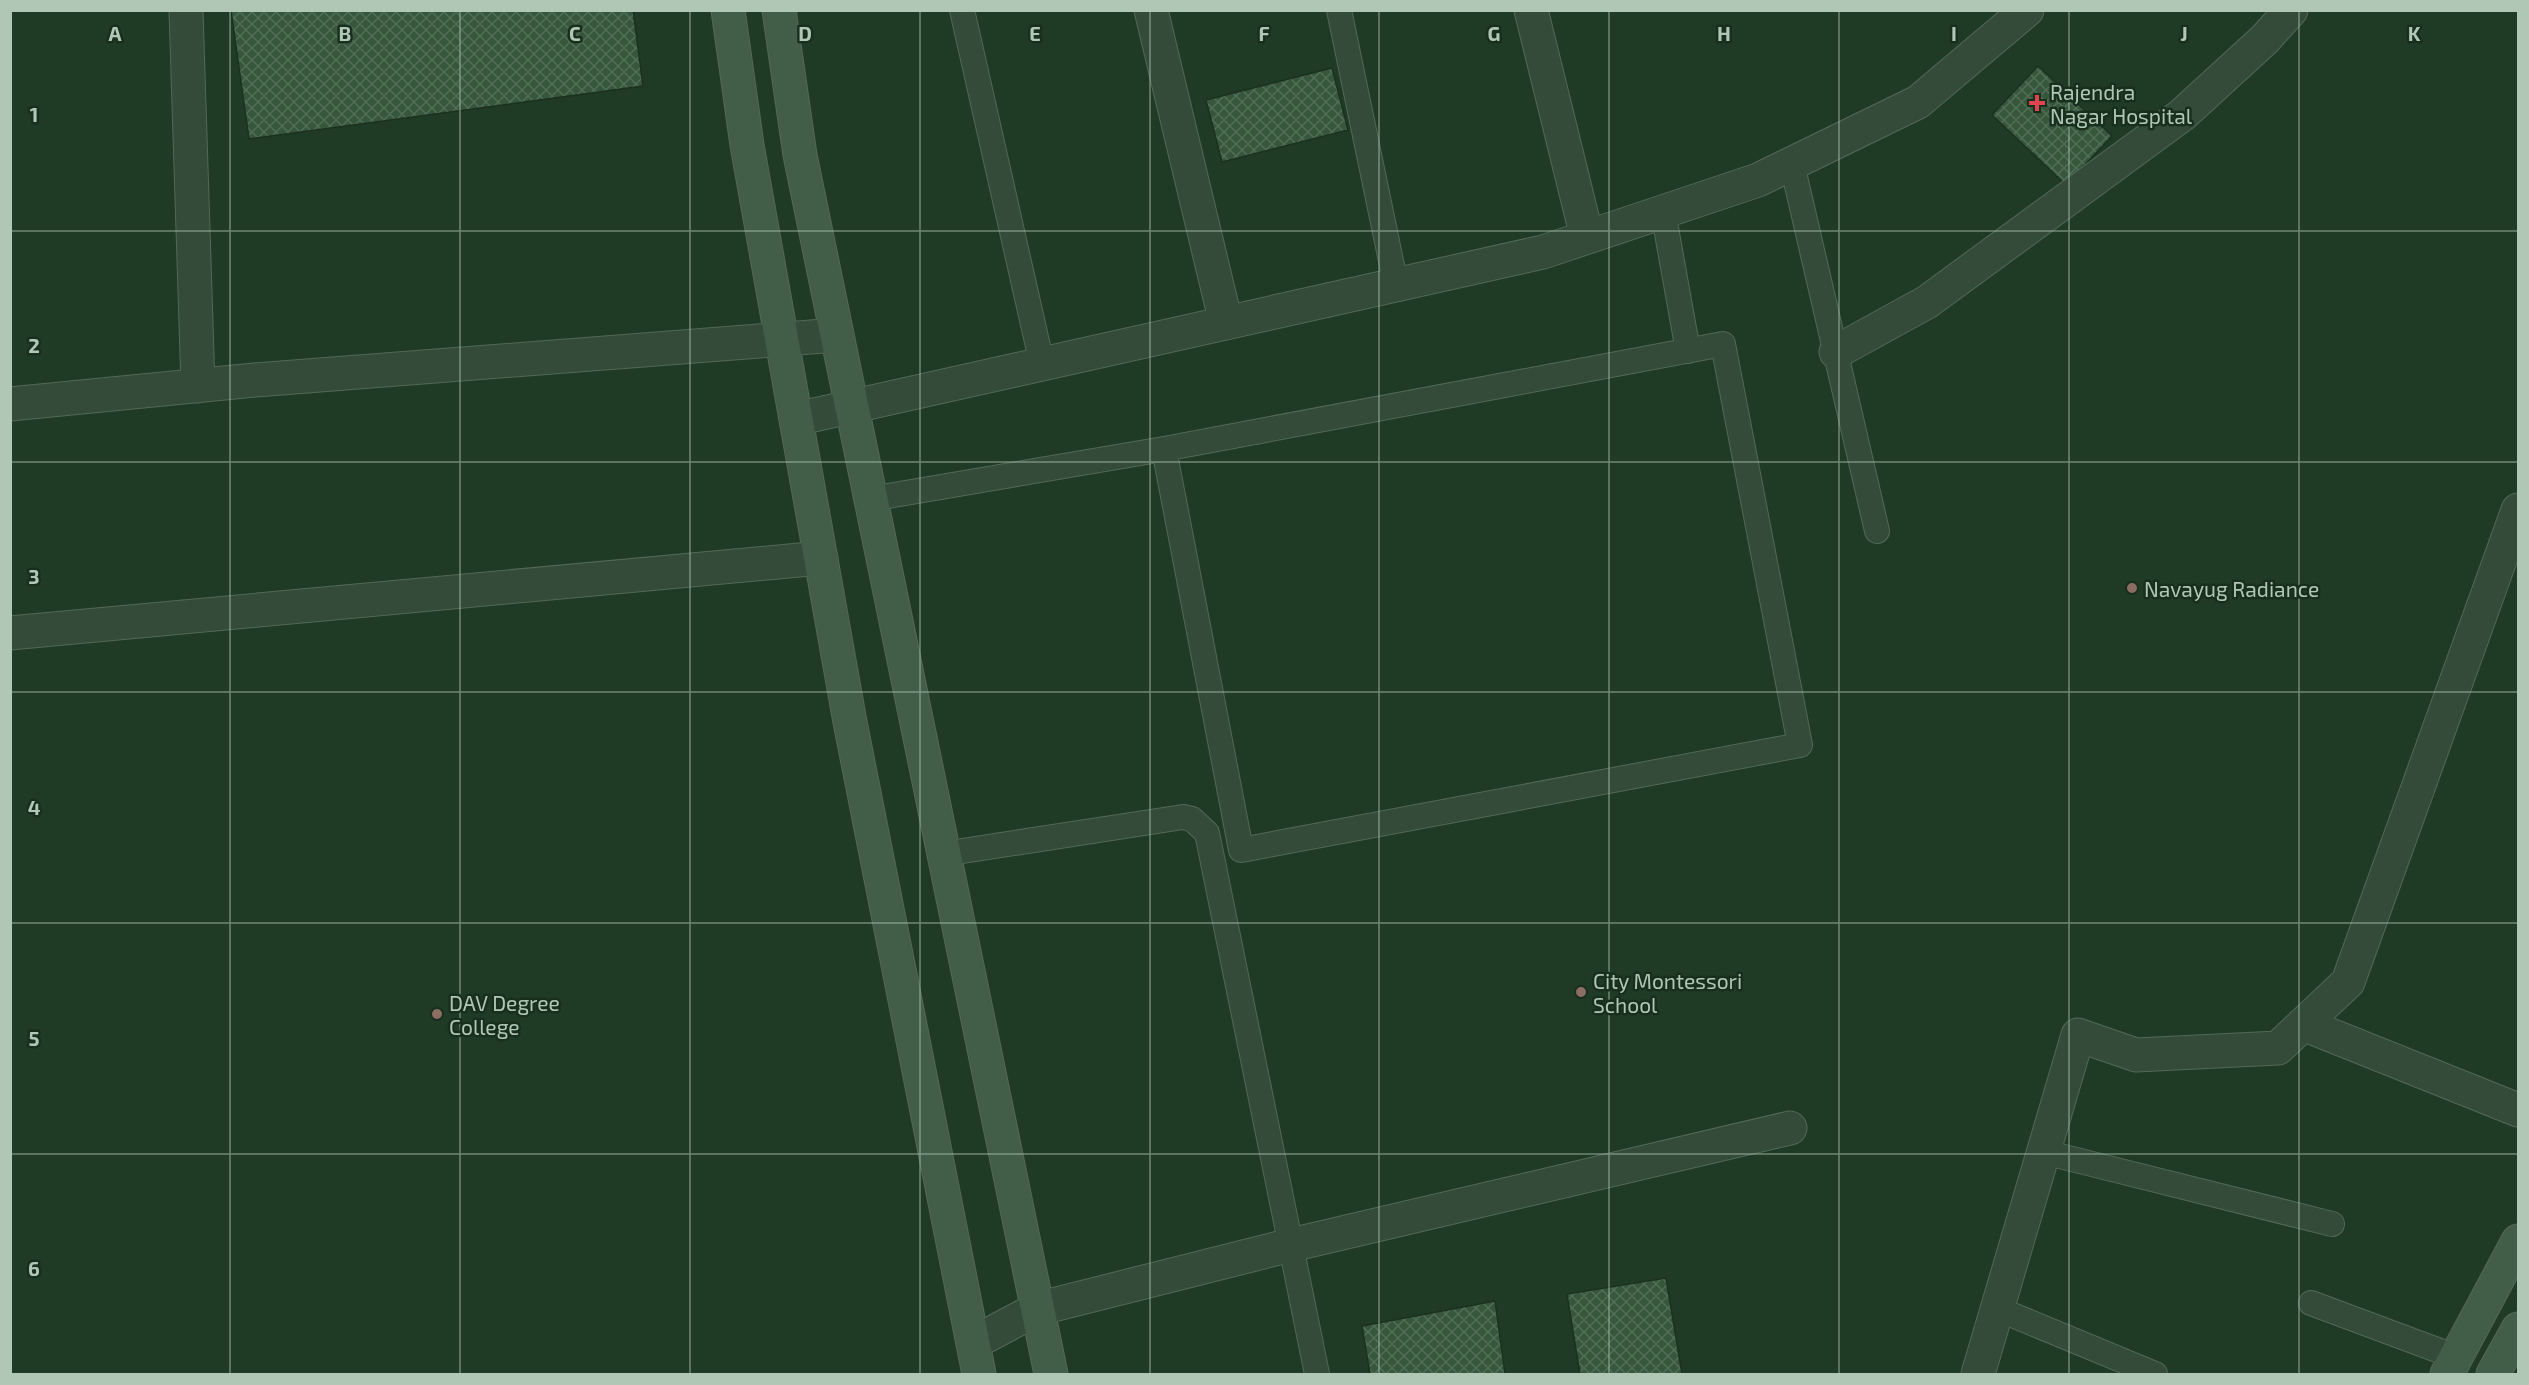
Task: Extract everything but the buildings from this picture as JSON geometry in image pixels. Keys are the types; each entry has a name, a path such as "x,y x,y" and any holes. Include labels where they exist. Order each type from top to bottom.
{"main road":[{"path":"728,10 747,146 852,734 979,1374"},
{"path":"779,10 800,155 1051,1374"},
{"path":"2452,1366 2518,1241"},
{"path":"2493,1374 2518,1329"}],"street":[{"path":"186,10 198,386"},
{"path":"1151,10 1226,323"},
{"path":"1531,10 1587,237"},
{"path":"796,419 1543,252 1758,180 1918,102 1998,22 2027,10"},
{"path":"1836,352 1927,302 2182,115 2248,55 2291,10"},
{"path":"10,404 198,386 837,335"},
{"path":"1978,1374 2078,1035 2136,1055 2278,1048 2348,982 2518,510"},
{"path":"10,633 820,558"},
{"path":"2303,1024 2518,1110"},
{"path":"973,1343 1037,1309 1291,1245 1790,1128"}],"lane":[{"path":"962,10 1042,364"},
{"path":"1339,10 1396,285"},
{"path":"1792,164 1878,531"},
{"path":"1663,211 1688,351"},
{"path":"870,499 1164,449 1723,344 1800,745 1241,850 1164,449"},
{"path":"943,854 1183,817 1192,819 1207,833 1317,1374"},
{"path":"2044,1152 2332,1224"},
{"path":"2311,1303 2452,1366"},
{"path":"1998,1309 2155,1374"}],"place":[{"name":"Rajendra Nagar Hospital","path":"2037,103"},
{"name":"Navayug Radiance","path":"2132,588"},
{"name":"City Montessori School","path":"1581,992"},
{"name":"DAV Degree College","path":"437,1014"}]}
